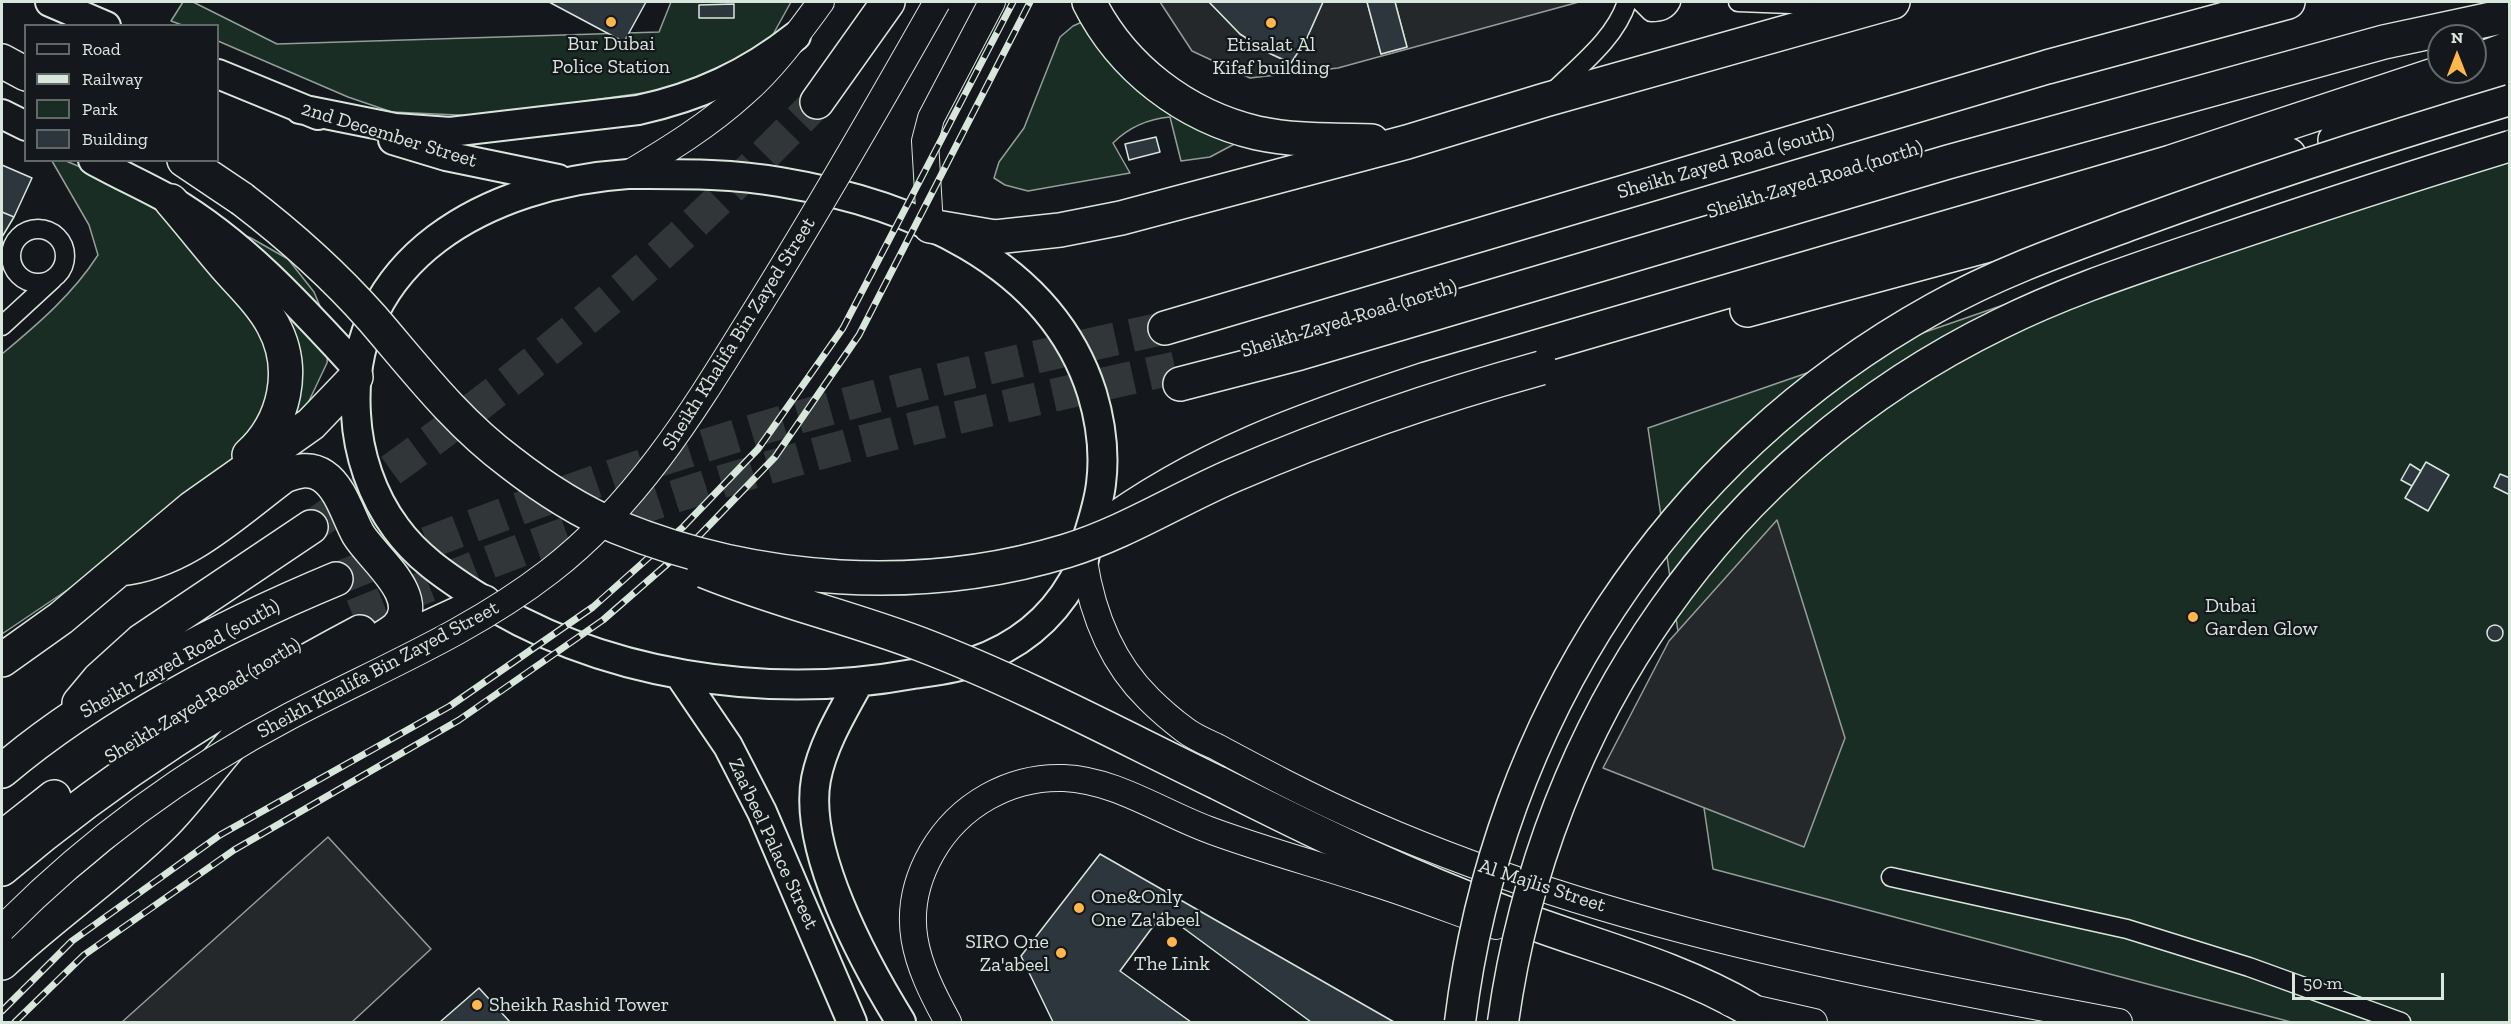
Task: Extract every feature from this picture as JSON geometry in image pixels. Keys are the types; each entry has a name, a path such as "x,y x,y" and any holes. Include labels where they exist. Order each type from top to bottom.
{"highway":[{"path":"817,102 888,2"},
{"path":"1089,2 1117,44 1151,80 1193,109 1217,120 1258,133 1280,137 1407,142"},
{"name":"Sheikh Zayed Road (south)","path":"1165,328 2047,67 2289,2"},
{"name":"Sheikh Zayed Road (north)","path":"2457,2 1890,156 1263,345 1178,376 1300,353 1948,162 2384,42 2510,15"},
{"path":"930,226 995,237 1080,226 1407,142 1881,4"},
{"path":"2487,57 2510,48"},
{"path":"2,61 24,73"},
{"path":"1085,551 1146,497 1203,464 1275,431 1335,409 1426,379 2160,165 2427,77"},
{"path":"614,526 689,551 747,564 805,573 884,578 1002,567 1070,550 1103,537 1229,477 1354,427 1467,389 2059,226 2299,152 2510,80"},
{"path":"1460,1023 1473,942 1496,851 1515,792 1548,716 1588,643 1644,561 1686,510 1762,433 1802,398 1871,347 1935,308 2031,262 2226,191 2510,100"},
{"path":"1503,1023 1519,930 1534,874 1560,800 1596,720 1640,643 1699,563 1731,525 1803,456 1863,407 1919,369 2001,323 2046,303 2284,218 2510,146"},
{"path":"187,162 242,199 280,229 331,275 372,318 426,383 481,439 539,483 576,507 652,548 731,582 867,626 973,665 1025,688 1301,825 1435,885 1537,925 1687,978 1719,992 1762,1016"},
{"path":"2,660 61,618 192,508 264,440 280,408 286,371 280,340 267,315 171,201"},
{"path":"192,508 311,424 356,372"},
{"path":"120,569 149,564 180,552 284,476 296,471 309,470 321,474 331,482 360,538 396,581 404,597 405,610 398,627 372,644 358,636"},
{"path":"65,724 99,679 141,641 311,527"},
{"name":"Sheikh Zayed Road (south)","path":"2,771 65,724 197,645 288,598 336,579"},
{"path":"2,869 61,819 152,754 246,694 358,636 484,602"},
{"path":"2,963 63,909 131,856 163,826 256,718 296,690 358,636"},
{"name":"Sheikh Zayed Road (north)","path":"2,838 92,768 139,736 237,677 358,636"}],"main road":[{"path":"50,2 101,24"},
{"path":"628,174 676,145 746,92 796,36 821,2"},
{"name":"Sheikh Khalifa Bin Zayed Street","path":"2,929 60,874 147,804 193,772 290,716 455,634 489,614 553,569 583,543 638,486 663,455 694,409 791,254 937,2"},
{"path":"930,226 925,141 931,118 992,2"},
{"path":"300,109 395,128 450,132 638,110 662,105 710,89 756,66 796,36"},
{"name":"2nd December Street","path":"219,74 300,109 369,133 446,156 566,181"},
{"path":"2,114 24,125"},
{"path":"97,162 171,201 222,236 265,272 356,372"},
{"path":"628,174 723,175 781,182 855,199 930,226 976,249 1021,283 1052,315 1072,345 1087,378 1095,404 1103,448 1101,484 1085,551 1064,597 1048,617 1006,649 968,665 859,682 748,684 679,674 640,665 575,644 484,602 428,563 396,529 384,510 366,468 360,445 355,400 356,372 372,315 380,300 411,262 463,220 492,204 566,181 628,174"},
{"name":"Al Majlis Street","path":"1085,551 1089,594 1107,640 1125,672 1148,698 1187,732 1328,805 1420,845 1513,878 1612,909 1820,963 2009,1003 2119,1023"},
{"name":"Zaa'beel Palace Street","path":"679,674 740,768 762,812 852,1023"},
{"name":"Zaa'beel Palace Street","path":"859,682 833,729 816,779 814,816 820,852 859,948 901,1023"},
{"path":"948,1023 929,987 916,951 913,933 916,895 928,859 948,829 976,804 1009,787 1045,779 1064,778 1102,785 1240,841 1378,884 1538,941 1762,1016 1814,1023"},
{"path":"801,902 834,886"}],"street":[{"path":"1545,100 1606,40 1616,26 1627,2"},
{"path":"1641,2 1651,12 1660,12 1671,2"},
{"path":"1738,2 1881,4"},
{"path":"2,278 17,239 24,233 43,229 51,233 63,246 64,265 54,278 2,326"},
{"path":"11,256 16,272 30,282 38,283 54,278"},
{"path":"1892,878 2127,929 2228,960 2401,1023"}],"green space":[{"path":"183,2 193,2 277,44 659,32 671,2 791,2 765,49 671,89 480,116 392,112 348,97 219,41 219,24 179,24 171,21"},
{"path":"1082,22 1242,140 1210,157 1181,161 1170,117 1162,118 1132,128 1113,143 1130,173 1028,191 1005,185 994,178 999,162 1024,128 1060,37"},
{"name":"Dubai Garden Glow","path":"2509,130 2509,1022 2291,1022 1713,869 1648,428"},
{"path":"53,162 68,162 251,238 288,259 314,292 330,330 327,363 308,403 278,439 189,508 2,634 2,354 66,296 98,255 89,225"}],"shaded area":[{"path":"1160,2 1209,2 1240,34 1290,63 1306,40 1323,2 1367,2 1381,54 1407,47 1395,2 1579,2 1338,68 1250,78 1192,51"},
{"path":"1777,520 1845,738 1804,847 1603,768 1669,641"},
{"path":"328,837 431,949 352,1022 122,1022"}],"building":[{"name":"Bur Dubai Police Station","path":"549,2 646,2 624,42"},
{"name":"Etisalat Al Kifaf building","path":"1209,2 1323,2 1306,40 1291,63 1271,54 1240,34"},
{"path":"1367,2 1395,2 1407,47 1381,54"},
{"path":"734,4 734,18 699,18 699,5"},
{"path":"1156,137 1160,152 1129,160 1125,144"},
{"path":"2,165 32,178 14,217 2,212"},
{"path":"2,212 14,217 2,237"},
{"path":"2426,462 2449,475 2428,511 2405,498"},
{"path":"2410,464 2421,471 2412,486 2401,480"},
{"path":"2500,474 2510,478 2510,495 2494,487"},
{"path":"2495,625 2501,627 2503,633 2501,639 2495,641 2489,639 2487,633 2489,627"},
{"path":"1100,854 1394,1022 1053,1022 1021,956"},
{"name":"The Link","path":"1163,913 1311,1022 1191,1022 1120,971"},
{"name":"Sheikh Rashid Tower","path":"479,988 510,1022 440,1022"}],"tunnel":[{"path":"311,527 463,417 610,299 690,227 817,102"},
{"path":"336,579 600,480 733,437 906,388 1165,328"},
{"path":"353,616 568,533 733,478 933,424 1175,368"}],"railway":[{"path":"2,1011 72,941 220,835 450,706 593,607 683,527 758,449 843,328 1013,2"},
{"path":"15,1022 84,955 234,850 459,720 603,620 696,539 775,457 859,335 1030,2"}],"place":[{"name":"Bur Dubai Police Station","path":"611,22"},
{"name":"Etisalat Al Kifaf building","path":"1271,23"},
{"name":"Dubai Garden Glow","path":"2193,617"},
{"name":"One&Only One Za'abeel","path":"1079,908"},
{"name":"The Link","path":"1172,942"},
{"name":"SIRO One Za'abeel","path":"1061,953"},
{"name":"Sheikh Rashid Tower","path":"477,1005"}]}
